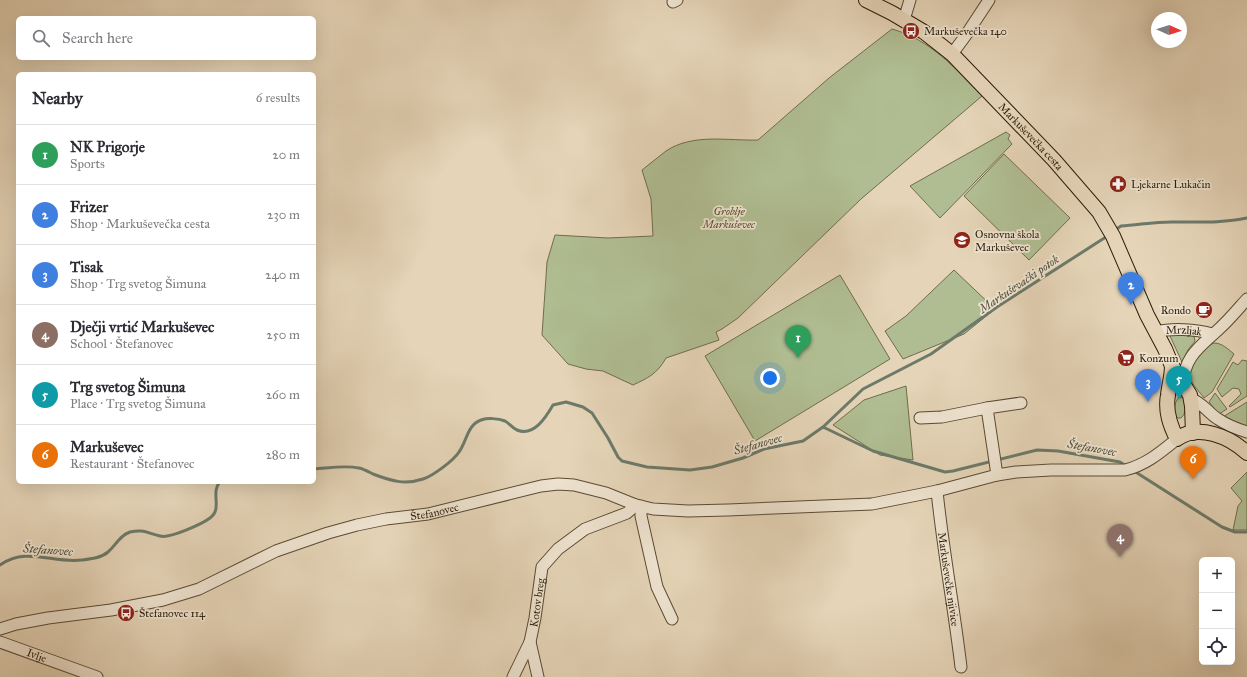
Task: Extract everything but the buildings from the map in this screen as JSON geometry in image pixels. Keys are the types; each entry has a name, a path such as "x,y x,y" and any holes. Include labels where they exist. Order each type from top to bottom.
{"main road":[{"name":"Markuševečka cesta","path":"866,0 924,32 952,54 1054,160 1099,212 1111,232 1147,315 1172,366 1187,391"},
{"path":"1172,366 1167,406 1169,419 1177,439 1185,434 1193,432 1206,432 1220,436 1241,447 1247,453"},
{"path":"1168,395 1178,390 1187,391 1193,432"}],"street":[{"path":"904,20 910,0"},
{"path":"952,54 989,0"},
{"name":"Mrzljak","path":"1187,391 1184,372 1190,358 1197,348 1224,324 1247,299"},
{"name":"Mrzljak","path":"1156,332 1170,330 1212,334"},
{"path":"1187,391 1218,419 1247,432"},
{"path":"920,418 942,417 1021,403"},
{"path":"987,408 996,471"},
{"name":"Štefanovec","path":"0,630 16,624 48,618 111,610 163,600 200,588 276,551 328,532 386,519 428,514 541,486 558,484 574,486 606,493 639,506 688,511 864,505 937,491 996,471 1126,470 1140,465 1160,453 1177,439"},
{"name":"Markuševečke njivice","path":"937,491 943,545 956,627 960,667"},
{"path":"639,506 657,587 672,619"},
{"name":"Kotov breg","path":"513,677 530,642 542,567 558,549 585,529 639,506"},
{"name":"Ivlje","path":"0,642 97,677"},
{"path":"530,642 538,677"}],"green space":[{"name":"Groblje Markuševec","path":"892,29 919,40 942,56 982,96 861,199 738,318 716,332 719,340 666,358 652,375 633,385 603,371 586,369 568,364 542,335 547,262 555,235 608,238 653,236 651,199 642,170 676,145 711,139 758,140 829,78"},
{"path":"1006,132 1010,135 1008,139 1012,144 940,218 910,186"},
{"path":"1004,154 1070,218 1029,260 964,196"},
{"path":"954,270 995,309 964,334 903,359 885,331 906,316"},
{"path":"840,275 890,359 755,441 705,356"},
{"path":"1175,334 1194,336 1195,341 1188,350 1182,362 1170,336"},
{"path":"1214,343 1222,345 1234,354 1212,392 1204,398 1192,383 1190,372 1193,362 1201,352"},
{"path":"1242,360 1247,361 1247,396 1230,407 1229,406 1241,394 1239,389 1233,388 1222,397 1217,389 1233,362 1238,365"},
{"path":"906,386 913,460 880,455 833,425 864,400"},
{"path":"1215,393 1227,409 1219,414 1209,402"},
{"path":"1179,397 1185,398 1186,404 1186,409 1181,418 1175,416 1175,404"},
{"path":"1247,402 1247,427 1224,417 1226,415"},
{"path":"1247,472 1247,530 1233,530 1238,506 1242,501 1231,488"}],"waterway":[{"name":"Markuševački potok","path":"1115,230 1121,226 1169,222 1238,220 1247,218"},
{"name":"Markuševački potok","path":"823,427 863,389 931,354 997,307 1109,235"},
{"name":"Štefanovec","path":"316,469 354,467 363,469 386,479 404,482 416,481 432,475 453,459 462,448 470,429 476,422 486,419 499,419 505,421 517,430 529,431 539,425 553,405 566,402 583,407 592,413 618,457 622,461 647,467 690,470 712,467 743,458 764,449 803,441 823,427 873,451 945,472 1037,450 1058,451 1120,462 1126,466"},
{"name":"Štefanovec","path":"1134,471 1222,527 1235,532 1247,532"},
{"name":"Štefanovec","path":"0,565 10,559 30,556 71,561 92,559 105,554 121,538 130,532 142,531 164,536 185,530 206,521 214,514 216,510 216,491 218,484"}],"place":[{"name":"Markuševečka 140","path":"911,31"},
{"name":"Ljekarne Lukačin","path":"1118,184"},
{"name":"Osnovna škola Markuševec","path":"962,240"},
{"name":"Frizer","path":"1131,305"},
{"name":"Rondo","path":"1204,310"},
{"name":"NK Prigorje","path":"798,358"},
{"name":"Konzum","path":"1126,358"},
{"name":"Trg svetog Šimuna","path":"1179,399"},
{"name":"Tisak","path":"1148,402"},
{"name":"Markuševec","path":"1193,479"},
{"name":"Dječji vrtić Markuševec","path":"1120,557"},
{"name":"Štefanovec 114","path":"126,613"}]}
